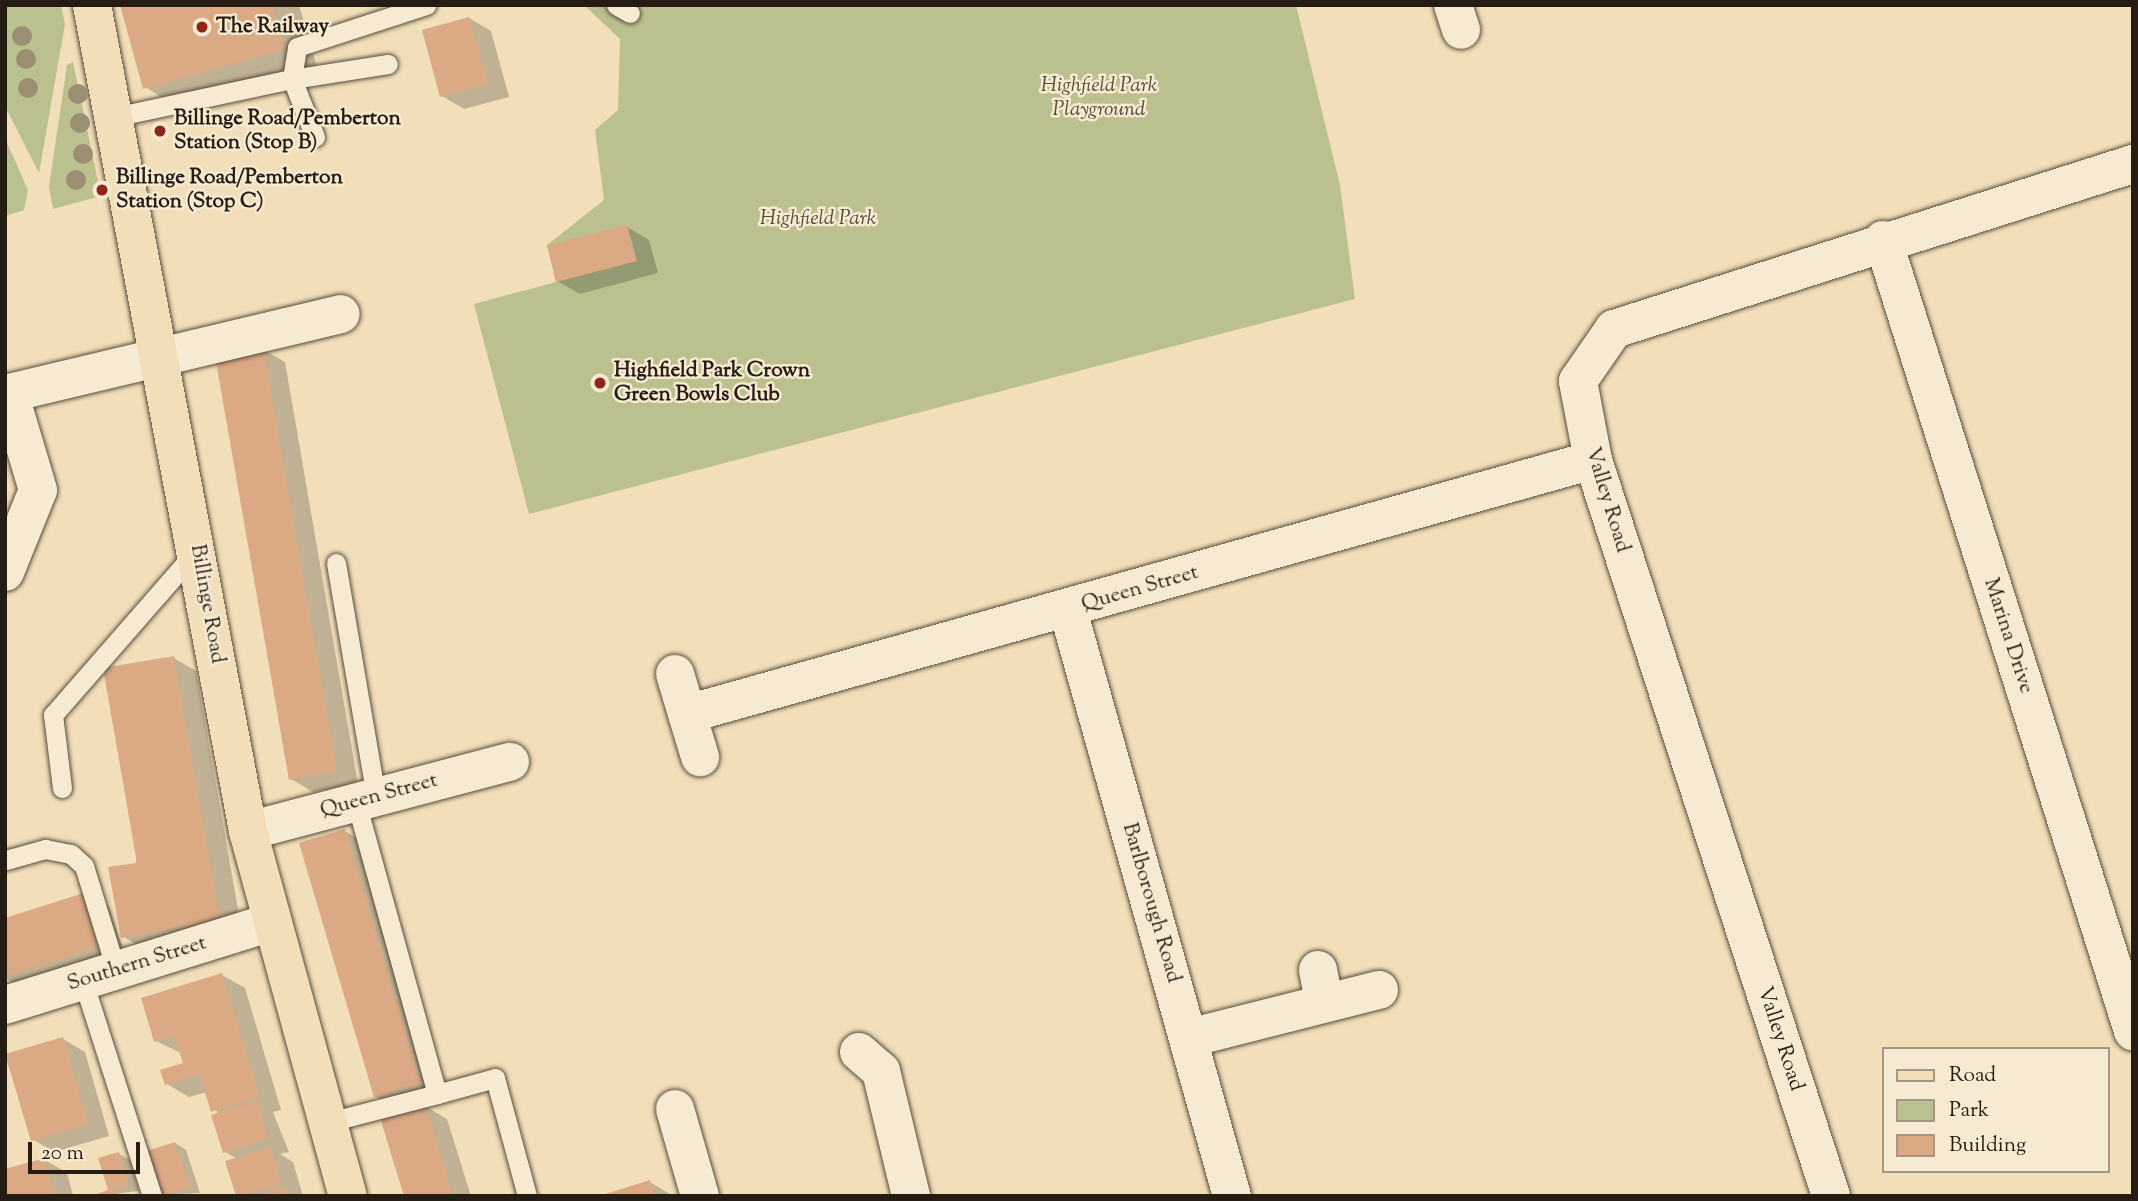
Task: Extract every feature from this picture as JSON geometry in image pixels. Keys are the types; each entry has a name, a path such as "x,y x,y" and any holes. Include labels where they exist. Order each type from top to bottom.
{"main road":[{"name":"Billinge Road","path":"92,5 162,354 248,831 269,923 348,1196"}],"street":[{"name":"Valley Road","path":"1831,1196 1593,460 1578,381 1614,328 1883,240 2133,163"},
{"name":"Marina Drive","path":"1883,240 2133,1031"},
{"path":"5,572 38,490 7,394 162,354 341,313"},
{"name":"Queen Street","path":"687,714 1068,610 1593,460"},
{"name":"Barlborough Road","path":"1068,610 1232,1196"},
{"path":"676,674 699,757"},
{"name":"Queen Street","path":"248,831 510,762"},
{"name":"Southern Street","path":"5,1005 269,923"},
{"path":"1189,1038 1321,986 1379,990"},
{"path":"882,1060 911,1196"},
{"path":"674,1109 700,1196"}],"lane":[{"path":"315,137 292,79 297,47 426,5"},
{"path":"114,117 292,79 388,64"},
{"path":"62,788 53,715 198,550"},
{"path":"336,563 366,800 437,1094"},
{"path":"6,860 46,849 71,854 85,866 99,976 152,1196"},
{"path":"325,1123 495,1078 527,1196"}],"green space":[{"path":"7,5 61,5 65,24 39,173 5,106"},
{"name":"Highfield Park","path":"584,5 1296,5 1340,185 1355,299 529,514 474,304 556,282 547,245 604,200 595,130 618,110 620,39"},
{"path":"73,62 101,196 53,209 49,187 67,65"},
{"path":"5,138 28,190 24,210 5,216"}],"building":[{"name":"The Railway","path":"120,5 272,5 285,49 143,89"},
{"path":"469,17 488,84 440,97 422,30"},
{"path":"627,225 637,261 556,282 547,245"},
{"path":"263,347 337,771 289,780 215,356"},
{"path":"174,656 220,920 121,938 108,867 137,863 103,668"},
{"path":"345,829 420,1083 374,1097 299,843"},
{"path":"87,892 105,945 5,977 5,918"},
{"path":"222,973 260,1097 211,1112 200,1075 165,1085 160,1070 183,1063 174,1036 154,1042 141,998"},
{"path":"63,1037 88,1124 31,1141 5,1054"},
{"path":"257,1101 268,1139 223,1153 211,1115"},
{"path":"425,1104 453,1196 404,1196 380,1118"},
{"path":"175,1142 190,1187 161,1196 147,1151"},
{"path":"271,1147 282,1185 236,1196 225,1161"},
{"path":"119,1152 129,1185 116,1189 118,1196 91,1196 108,1190 98,1158"},
{"path":"45,1158 55,1196 6,1196 5,1169"},
{"path":"650,1180 655,1196 602,1196 602,1195"},
{"path":"284,1187 287,1196 260,1196 260,1195"}],"place":[{"name":"The Railway","path":"202,27"},
{"name":"Billinge Road/Pemberton Station (Stop B)","path":"160,131"},
{"name":"Billinge Road/Pemberton Station (Stop C)","path":"102,190"},
{"name":"Highfield Park Crown Green Bowls Club","path":"600,383"}],"park label":[{"name":"Highfield Park Playground","path":"1099,98"}]}
